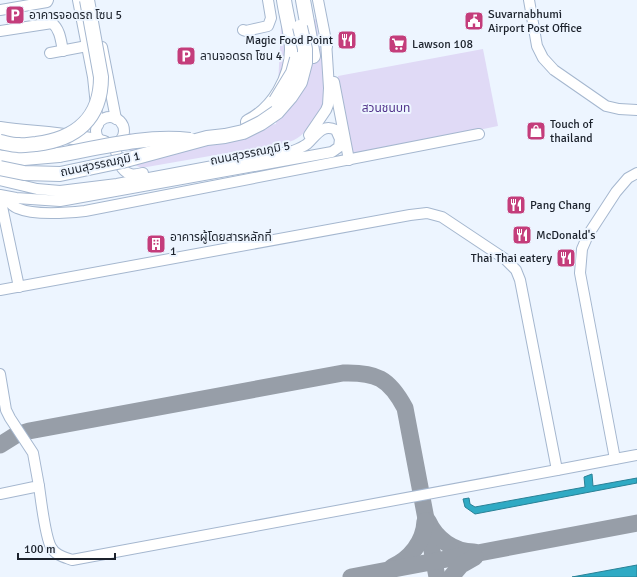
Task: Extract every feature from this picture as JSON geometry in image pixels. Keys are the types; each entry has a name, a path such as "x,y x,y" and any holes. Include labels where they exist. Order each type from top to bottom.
{"highway":[{"path":"0,142 19,145 52,142 69,136 81,128 90,116 101,85 101,76 87,0"},
{"name":"ถนนสุวรรณภูมิ 1","path":"0,168 24,173 60,174 122,161 207,138 240,127 256,118 267,110 280,92 291,66 293,48 284,0"},
{"name":"ถนนสุวรรณภูมิ 1","path":"171,138 239,124 265,109 278,98 293,73 298,55 298,46 289,0"},
{"name":"ถนนสุวรรณภูมิ 1","path":"207,138 238,134 261,123 277,112 300,82 305,63 305,49 295,0"},
{"name":"ถนนสุวรรณภูมิ 1","path":"0,155 24,158 59,155 148,139 171,138 206,141 236,139 257,130 276,120 296,102 310,77 313,65 313,56 303,0"},
{"path":"0,129 80,137 109,144"}],"street":[{"path":"0,10 16,4 47,2 48,0"},
{"name":"ถนนสุวรรณภูมิ 5","path":"78,0 94,86 98,137 109,144 122,168 127,173 135,175 291,146 302,142 313,130 328,105 329,88 326,41"},
{"path":"93,0 116,119"},
{"path":"262,0 265,20 263,24 246,27 242,30 246,31 268,26 271,18 268,0"},
{"path":"318,0 343,139 349,160"},
{"path":"529,0 537,46 543,58 554,70 606,106 619,109 637,110"},
{"path":"82,22 97,19"},
{"path":"0,31 52,23 56,26 59,32 63,51"},
{"path":"50,53 87,46"},
{"path":"94,86 102,89 110,84"},
{"path":"98,125 104,119 112,117 123,125 123,135 118,142 109,144"},
{"name":"ถนนสุวรรณภูมิ 5","path":"0,180 37,189 60,192 117,184 293,151 308,143 323,129 327,128 336,130 343,139 339,147 332,152 60,201 1,196"},
{"path":"1,196 16,208 28,211 75,212 479,134"},
{"path":"274,162 276,174"},
{"path":"615,459 580,273 582,249 588,235 616,192 628,178 637,173"},
{"path":"1,196 18,287"},
{"path":"0,290 410,215 427,213 442,217 505,258 516,270 520,280 557,470"},
{"path":"0,374 6,410 33,453 47,536 51,548 59,556 72,560 637,455"},
{"path":"0,494 39,486"}],"green space":[{"path":"316,19 324,76 325,97 319,112 309,127 300,136 285,143 141,168 135,165 130,152 130,133 147,143 276,124 281,27"},
{"name":"สวนชนบท","path":"483,49 498,126 352,156 338,84 338,76"}],"water":[{"path":"592,474 593,486 637,478 637,483 475,514 465,507 463,499 469,498 470,504 475,507 585,487 584,477"},
{"path":"637,565 637,577 572,577"}],"taxiway":[{"path":"0,445 16,435 29,431 343,373 373,376 387,383 405,408 437,577"},
{"path":"392,567 399,564 415,549 422,536 425,521"},
{"path":"428,521 431,528 446,543 460,550 474,552"},
{"path":"351,577 637,523"},
{"path":"451,577 461,565 475,557"}],"place":[{"name":"อาคารจอดรถ โซน 5","path":"15,15"},
{"name":"Suvarnabhumi Airport Post Office","path":"474,21"},
{"name":"Magic Food Point","path":"347,40"},
{"name":"Lawson 108","path":"398,44"},
{"name":"ลานจอดรถ โซน 4","path":"186,56"},
{"name":"Touch of thailand","path":"536,131"},
{"name":"Pang Chang","path":"516,205"},
{"name":"McDonald's","path":"522,235"},
{"name":"อาคารผู้โดยสารหลักที่ 1","path":"156,244"},
{"name":"Thai Thai eatery","path":"566,258"}]}
